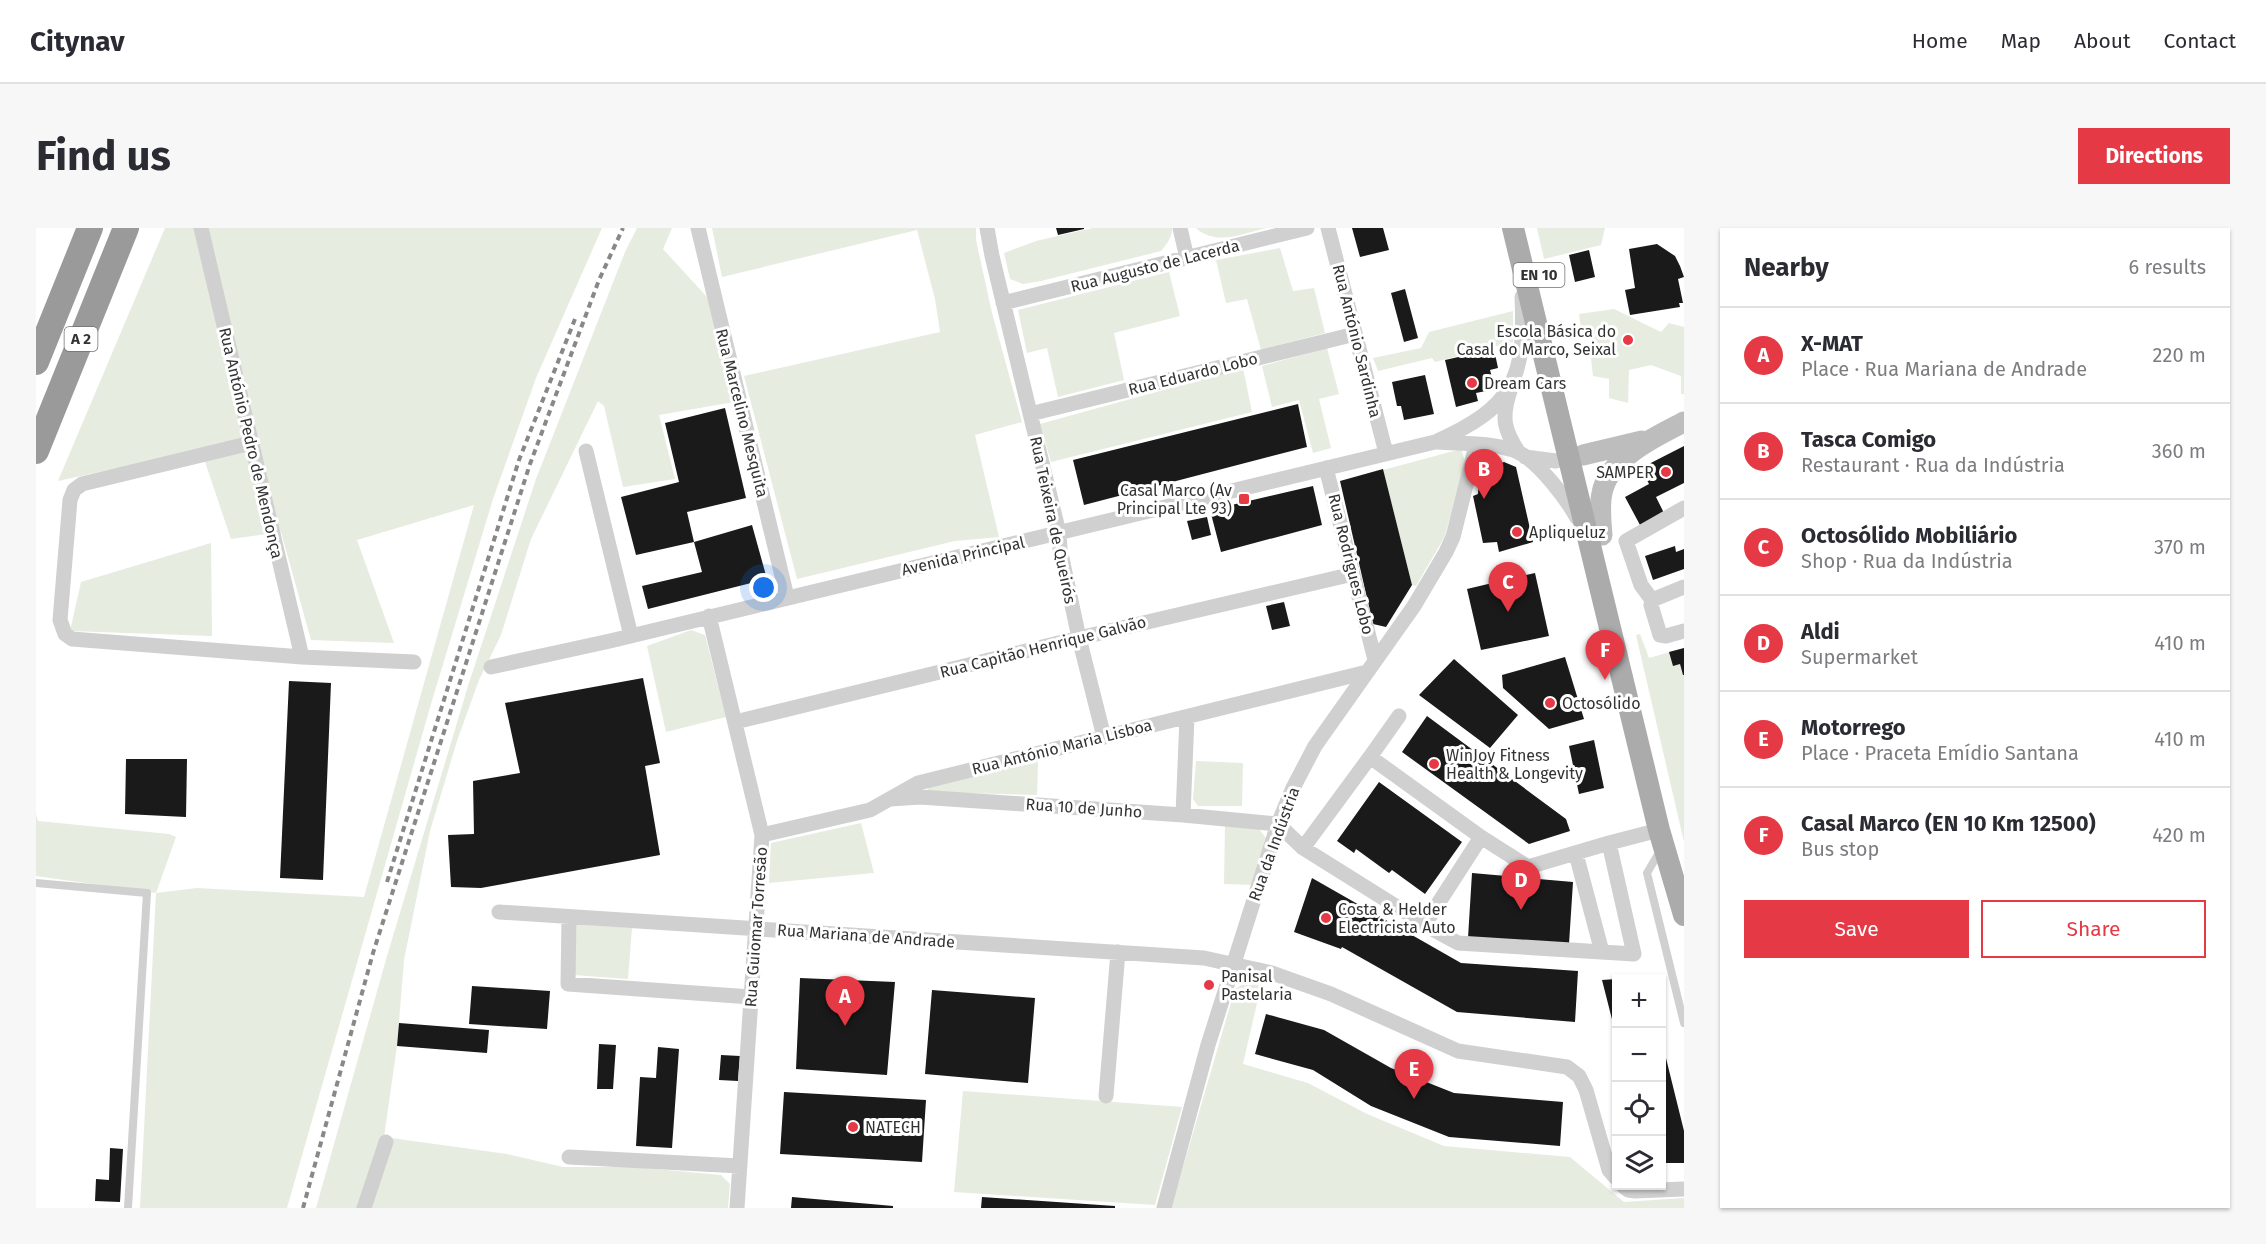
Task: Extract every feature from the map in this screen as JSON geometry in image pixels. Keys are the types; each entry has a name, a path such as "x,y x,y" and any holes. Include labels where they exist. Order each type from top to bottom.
{"highway":[{"name":"A 2","path":"36,362 90,228"},
{"name":"A 2","path":"36,451 126,228"}],"main road":[{"name":"EN 10","path":"1513,228 1656,757 1684,892"},
{"name":"EN 10","path":"1527,228 1575,456"},
{"path":"1595,535 1602,491 1620,462 1654,437 1684,422"},
{"path":"1575,456 1654,437"},
{"name":"EN 10","path":"1595,535 1661,837 1684,915"}],"street":[{"name":"Rua António Pedro de Mendonça","path":"201,228 302,657"},
{"name":"Rua Marcelino Mesquita","path":"698,228 787,597"},
{"name":"Rua Teixeira de Queirós","path":"987,228 1059,533 1060,549 1079,638 1104,737"},
{"path":"1180,228 1187,258"},
{"name":"Rua Augusto de Lacerda","path":"1003,303 1307,228"},
{"name":"Rua António Sardinha","path":"1328,228 1386,453"},
{"name":"Avenida Principal","path":"1520,258 1524,333 1521,357 1504,416 1509,438 1522,455 1557,488 1595,535"},
{"name":"Rua Eduardo Lobo","path":"1030,414 1355,334"},
{"name":"Avenida Principal","path":"491,667 631,636 1434,442 1461,430 1482,417 1513,384"},
{"name":"Avenida Principal","path":"1434,442 1498,447 1548,461 1575,456"},
{"path":"251,443 78,486 74,490 70,500 61,624 65,634 72,639 302,657 414,662"},
{"name":"Rua da Indústria","path":"1164,1208 1208,1045 1278,824 1293,788 1315,746 1414,606 1446,552 1453,537 1476,445"},
{"path":"586,452 631,636"},
{"name":"Rua Rodrigues Lobo","path":"1326,468 1353,574 1371,666"},
{"path":"1652,600 1641,585 1626,541 1684,508"},
{"name":"Rua Capitão Henrique Galvão","path":"735,722 1353,574"},
{"path":"1684,587 1652,600 1650,605 1661,635 1666,636 1684,631"},
{"name":"Rua Guiomar Torresão","path":"709,616 762,836 737,1208"},
{"name":"Rua António Maria Lisboa","path":"762,836 870,810 918,783 1187,717 1371,666"},
{"path":"1183,815 1187,717"},
{"path":"1303,848 1399,717"},
{"path":"1370,757 1481,837 1528,867 1609,843 1661,837"},
{"name":"Rua 10 de Junho","path":"890,799 920,797 1183,815 1278,824"},
{"path":"1278,824 1303,848 1458,943 1634,954 1609,843"},
{"path":"1425,924 1481,837"},
{"path":"1576,854 1602,952"},
{"name":"Rua Mariana de Andrade","path":"499,912 1204,958 1272,973 1331,994 1458,1051 1567,1067 1579,1076 1586,1090 1609,1170 1612,1173"},
{"path":"569,917 568,984 751,997"},
{"path":"1106,1096 1118,952"},
{"path":"364,1208 386,1142"},
{"path":"569,1157 740,1166"},
{"path":"1666,1190 1684,1189"},
{"path":"1628,1190 1660,1190"}],"lane":[{"path":"1661,837 1647,873 1684,1023"},
{"path":"36,883 147,893 128,1208"}],"shaded area":[{"path":"165,228 602,228 536,378 493,499 431,704 287,1208 140,1208 156,893 197,888 364,897 474,505 357,540 394,643 311,640 281,532 231,539 201,450 58,481"},
{"path":"637,228 672,228 663,249 707,297 734,402 659,415 675,479 623,487 604,406 598,401 531,539 501,635 479,680 457,741 430,831 404,960 397,1046 384,1137 507,1154 563,1167 633,1167 721,1175 730,1184 728,1208 316,1208 387,956 468,686 536,479 625,252"},
{"path":"712,228 976,228 976,240 992,313 1022,422 975,435 999,537 955,541 797,579 744,376 940,332 935,299 917,230 722,277"},
{"path":"1093,228 1172,228 1169,240 1161,251 1041,281 1023,284 1010,279 1004,253 1036,241"},
{"path":"1196,228 1266,228 1230,237 1220,237 1204,233"},
{"path":"1537,228 1605,228 1601,245 1544,259"},
{"path":"1280,248 1293,291 1314,288 1325,333 1261,350 1247,299 1226,303 1216,260"},
{"path":"1169,272 1180,316 1114,333 1124,380 1058,397 1047,348 1027,353 1018,310"},
{"path":"1614,309 1661,332 1669,323 1684,327 1684,394 1681,394 1681,376 1651,365 1629,370 1628,403 1609,398 1609,379 1593,376 1591,358 1606,358 1609,348 1582,336 1579,314"},
{"path":"1513,311 1513,342 1435,362 1432,358 1378,371 1373,358 1421,348 1429,332"},
{"path":"1327,348 1339,394 1319,399 1331,448 1313,453 1299,400 1272,407 1262,366"},
{"path":"1243,368 1252,412 1051,462 1040,424"},
{"path":"1461,449 1465,461 1445,536 1416,586 1412,585 1383,470"},
{"path":"211,543 212,636 70,631 81,582"},
{"path":"691,630 705,635 726,717 666,732 647,646"},
{"path":"1640,634 1649,658 1684,648 1684,842 1636,635"},
{"path":"1196,761 1243,763 1242,806 1198,806 1193,799"},
{"path":"1038,762 1037,795 928,792 927,787"},
{"path":"36,814 38,821 169,834 176,837 156,893 36,876"},
{"path":"1225,822 1259,829 1266,838 1254,885 1224,884"},
{"path":"861,823 874,873 769,883 771,843"},
{"path":"576,924 632,928 628,979 573,975"},
{"path":"1250,980 1261,986 1243,1064 1308,1083 1367,1114 1444,1146 1570,1157 1624,1202 1684,1198 1684,1208 1171,1208 1235,989"},
{"path":"963,1091 1182,1107 1155,1205 954,1192"}],"building":[{"path":"1056,228 1084,228 1084,229 1058,235"},
{"path":"1352,228 1383,228 1389,250 1360,257"},
{"path":"1657,244 1675,256 1680,266 1684,277 1678,279 1683,303 1679,303 1680,307 1630,315 1625,290 1635,288 1629,249"},
{"path":"1589,250 1595,277 1575,282 1569,255"},
{"path":"1405,289 1418,338 1404,342 1391,293"},
{"path":"1494,349 1498,368 1490,370 1493,381 1484,383 1486,391 1476,393 1478,401 1456,407 1445,360"},
{"path":"1425,375 1434,414 1404,420 1401,406 1397,406 1392,382"},
{"path":"1298,404 1307,447 1084,505 1073,460"},
{"path":"725,408 746,498 687,512 694,542 636,555 621,497 679,482 665,423"},
{"path":"1684,446 1684,483 1656,497 1664,513 1640,525 1625,497 1649,484 1641,468"},
{"path":"1504,462 1516,467 1533,542 1499,552 1497,542 1483,543 1473,496 1478,494 1479,476 1493,472 1496,465"},
{"path":"1383,469 1412,585 1386,627 1373,624 1340,481"},
{"path":"1313,486 1322,525 1221,552 1210,510"},
{"path":"1207,517 1211,535 1192,540 1187,521"},
{"path":"752,525 767,579 648,609 642,586 702,572 694,542"},
{"path":"1675,546 1676,552 1684,549 1684,569 1653,580 1645,556"},
{"path":"1535,573 1549,636 1481,650 1467,589"},
{"path":"1284,602 1290,626 1272,630 1266,606"},
{"path":"1684,648 1683,675 1680,664 1673,666 1669,652"},
{"name":"Octosólido","path":"1565,657 1584,719 1549,729 1503,688 1502,675"},
{"path":"1454,659 1518,715 1490,748 1419,695"},
{"path":"643,678 660,763 645,766 660,855 481,888 451,887 448,835 474,834 473,781 520,773 505,703"},
{"path":"289,681 331,683 323,880 280,878"},
{"path":"1427,716 1566,819 1570,831 1529,844 1402,752"},
{"path":"1594,740 1604,788 1579,794 1569,746"},
{"path":"126,759 187,759 186,817 125,814"},
{"path":"1379,782 1462,842 1425,894 1392,870 1389,873 1356,849 1354,853 1337,841"},
{"path":"1472,873 1573,882 1569,944 1468,938"},
{"path":"1312,878 1461,963 1578,971 1575,1022 1457,1012 1342,947 1341,949 1294,932"},
{"path":"800,978 895,982 887,1075 796,1069"},
{"path":"1612,979 1612,1019 1602,980"},
{"path":"472,986 550,991 547,1029 469,1024"},
{"path":"932,990 1035,998 1028,1083 925,1074"},
{"path":"1266,1014 1324,1030 1391,1068 1454,1093 1563,1102 1560,1146 1449,1137 1371,1106 1313,1070 1255,1054"},
{"path":"399,1023 489,1030 487,1053 397,1046"},
{"path":"599,1044 616,1045 613,1089 597,1089"},
{"path":"658,1047 679,1049 672,1148 636,1146 640,1077 656,1078"},
{"path":"721,1055 740,1056 738,1081 719,1080"},
{"path":"1666,1058 1684,1131 1684,1163 1666,1163"},
{"name":"NATECH","path":"784,1092 926,1100 922,1162 780,1154"},
{"path":"110,1148 123,1149 120,1202 95,1201 96,1179 109,1180"},
{"path":"792,1197 893,1206 893,1208 791,1208"},
{"path":"982,1197 1115,1206 1115,1208 981,1208"}],"railway":[{"path":"303,1208 373,953 530,464 599,280 623,228"},
{"path":"387,882 519,460 575,319"}],"place":[{"name":"Escola Básica do Casal do Marco, Seixal","path":"1628,340"},
{"name":"Dream Cars","path":"1472,383"},
{"name":"SAMPER","path":"1666,472"},
{"name":"Casal Marco (Av Principal Lte 93)","path":"1244,499"},
{"name":"Tasca Comigo","path":"1484,499"},
{"name":"Apliqueluz","path":"1517,532"},
{"name":"Octosólido Mobiliário","path":"1508,612"},
{"name":"Casal Marco (EN 10 Km 12500)","path":"1605,680"},
{"name":"Octosólido","path":"1550,703"},
{"name":"WinJoy Fitness Health & Longevity","path":"1434,764"},
{"name":"Aldi","path":"1521,910"},
{"name":"Costa & Helder Electricista Auto","path":"1326,918"},
{"name":"Panisal Pastelaria","path":"1209,985"},
{"name":"X-MAT","path":"845,1026"},
{"name":"Motorrego","path":"1414,1099"},
{"name":"NATECH","path":"853,1127"}]}
